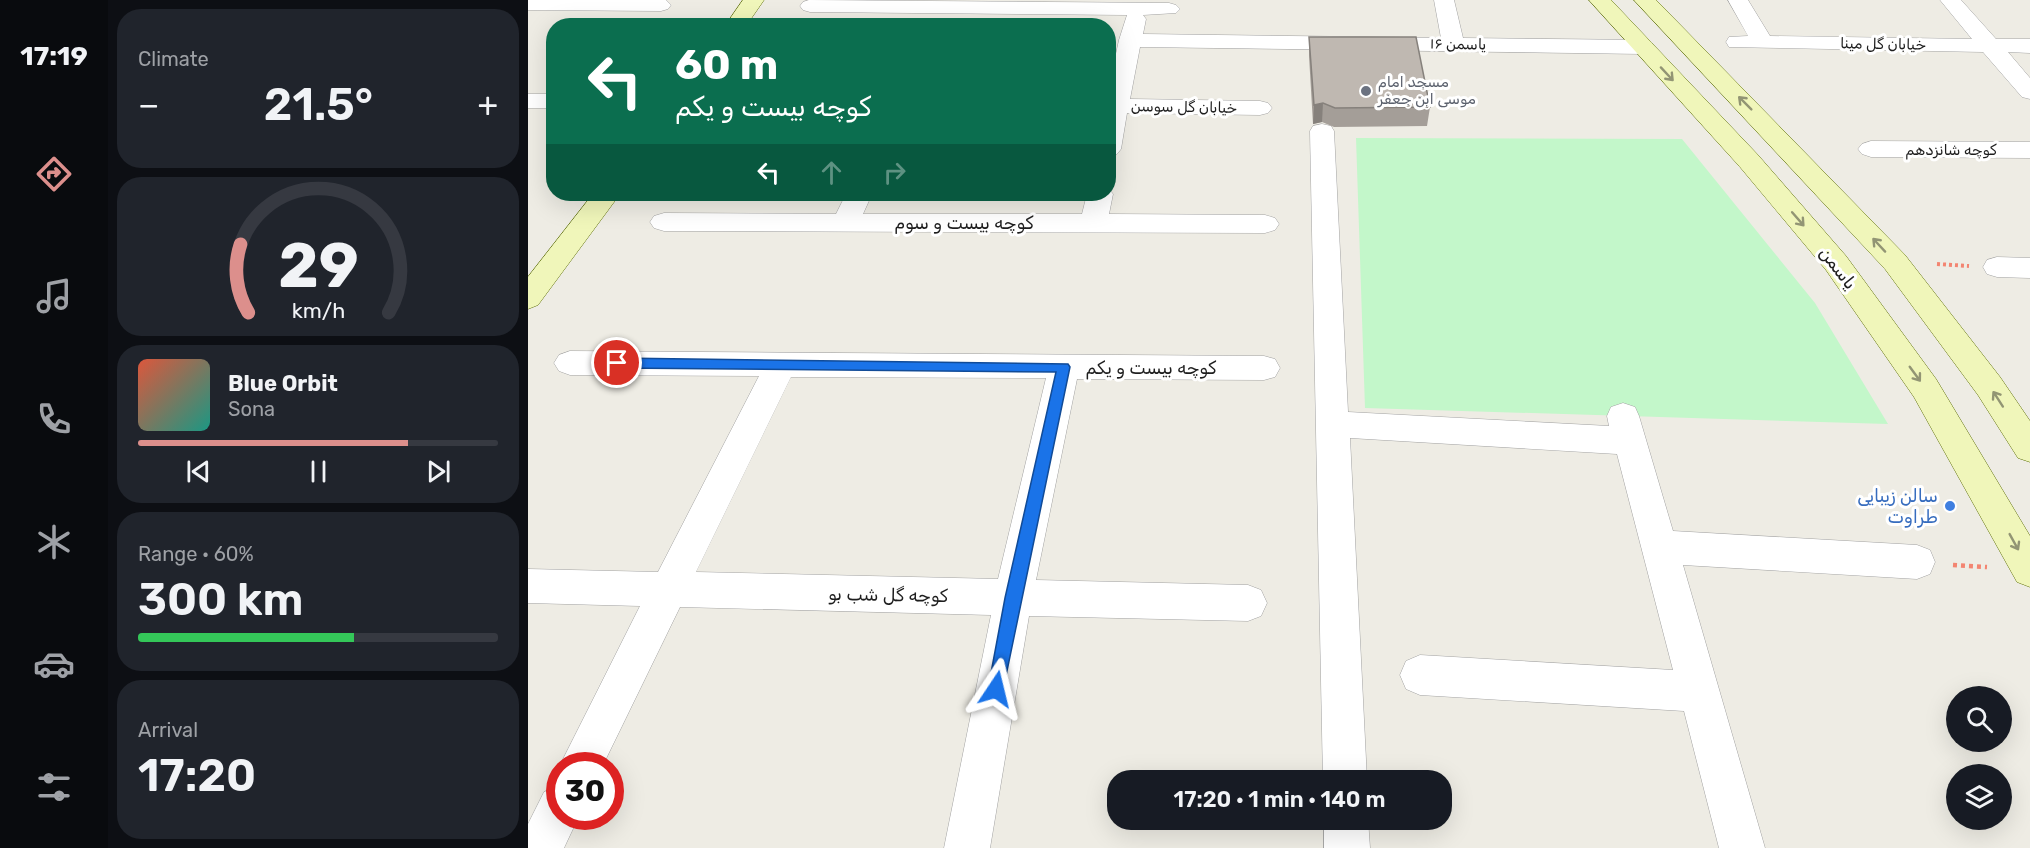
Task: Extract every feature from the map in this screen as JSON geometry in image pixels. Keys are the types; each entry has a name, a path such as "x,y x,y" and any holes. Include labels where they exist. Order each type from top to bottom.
{"street":[{"path":"741,18 754,0"},
{"path":"1444,0 1453,44"},
{"name":"یاسمن","path":"1599,0 1749,161 1836,263 1925,388 2030,570"},
{"path":"1644,0 1795,154 1895,262 1989,386 2030,448"},
{"path":"1738,0 1763,42"},
{"path":"1950,0 2030,92"},
{"path":"531,14 554,4 661,5"},
{"path":"810,6 943,16 1169,9"},
{"path":"1116,94 1137,9"},
{"name":"یاسمن ۱۶","path":"1130,40 1643,47"},
{"name":"خیابان گل مینا","path":"1737,42 2030,46"},
{"path":"528,101 546,101"},
{"name":"خیابان گل سوسن","path":"1116,106 1260,108"},
{"path":"1322,131 1345,770"},
{"name":"کوچه شانزدهم","path":"1871,149 2030,150"},
{"path":"528,298 602,201"},
{"path":"845,222 856,201"},
{"path":"1094,223 1099,201"},
{"name":"کوچه بیست و سوم","path":"664,222 1265,224"},
{"path":"1996,267 2030,268"},
{"name":"کوچه بیست و یکم","path":"570,363 1264,369"},
{"path":"588,752 781,365"},
{"path":"967,848 1013,598 1064,367"},
{"path":"1332,424 1626,428 1742,848"},
{"path":"1659,548 1917,562"},
{"name":"کوچه گل شب بو","path":"528,586 1248,603"},
{"path":"1420,675 1699,692"},
{"path":"540,848 549,830"},
{"path":"1346,830 1347,848"}],"path":[{"path":"1895,262 1996,267"},
{"path":"1917,562 2030,570"}],"green space":[{"path":"1356,138 1682,139 1815,303 1888,424 1365,408"}],"building":[{"name":"مسجد امام موسی ابن جعفر","path":"1309,37 1416,37 1430,107 1335,108 1323,103 1314,105"}],"place":[{"name":"مسجد امام موسی ابن جعفر","path":"1366,91"},
{"name":"سالن زیبایی طراوت","path":"1950,506"}],"route":[{"path":"617,363 1064,367 1013,598 996,689"}]}
